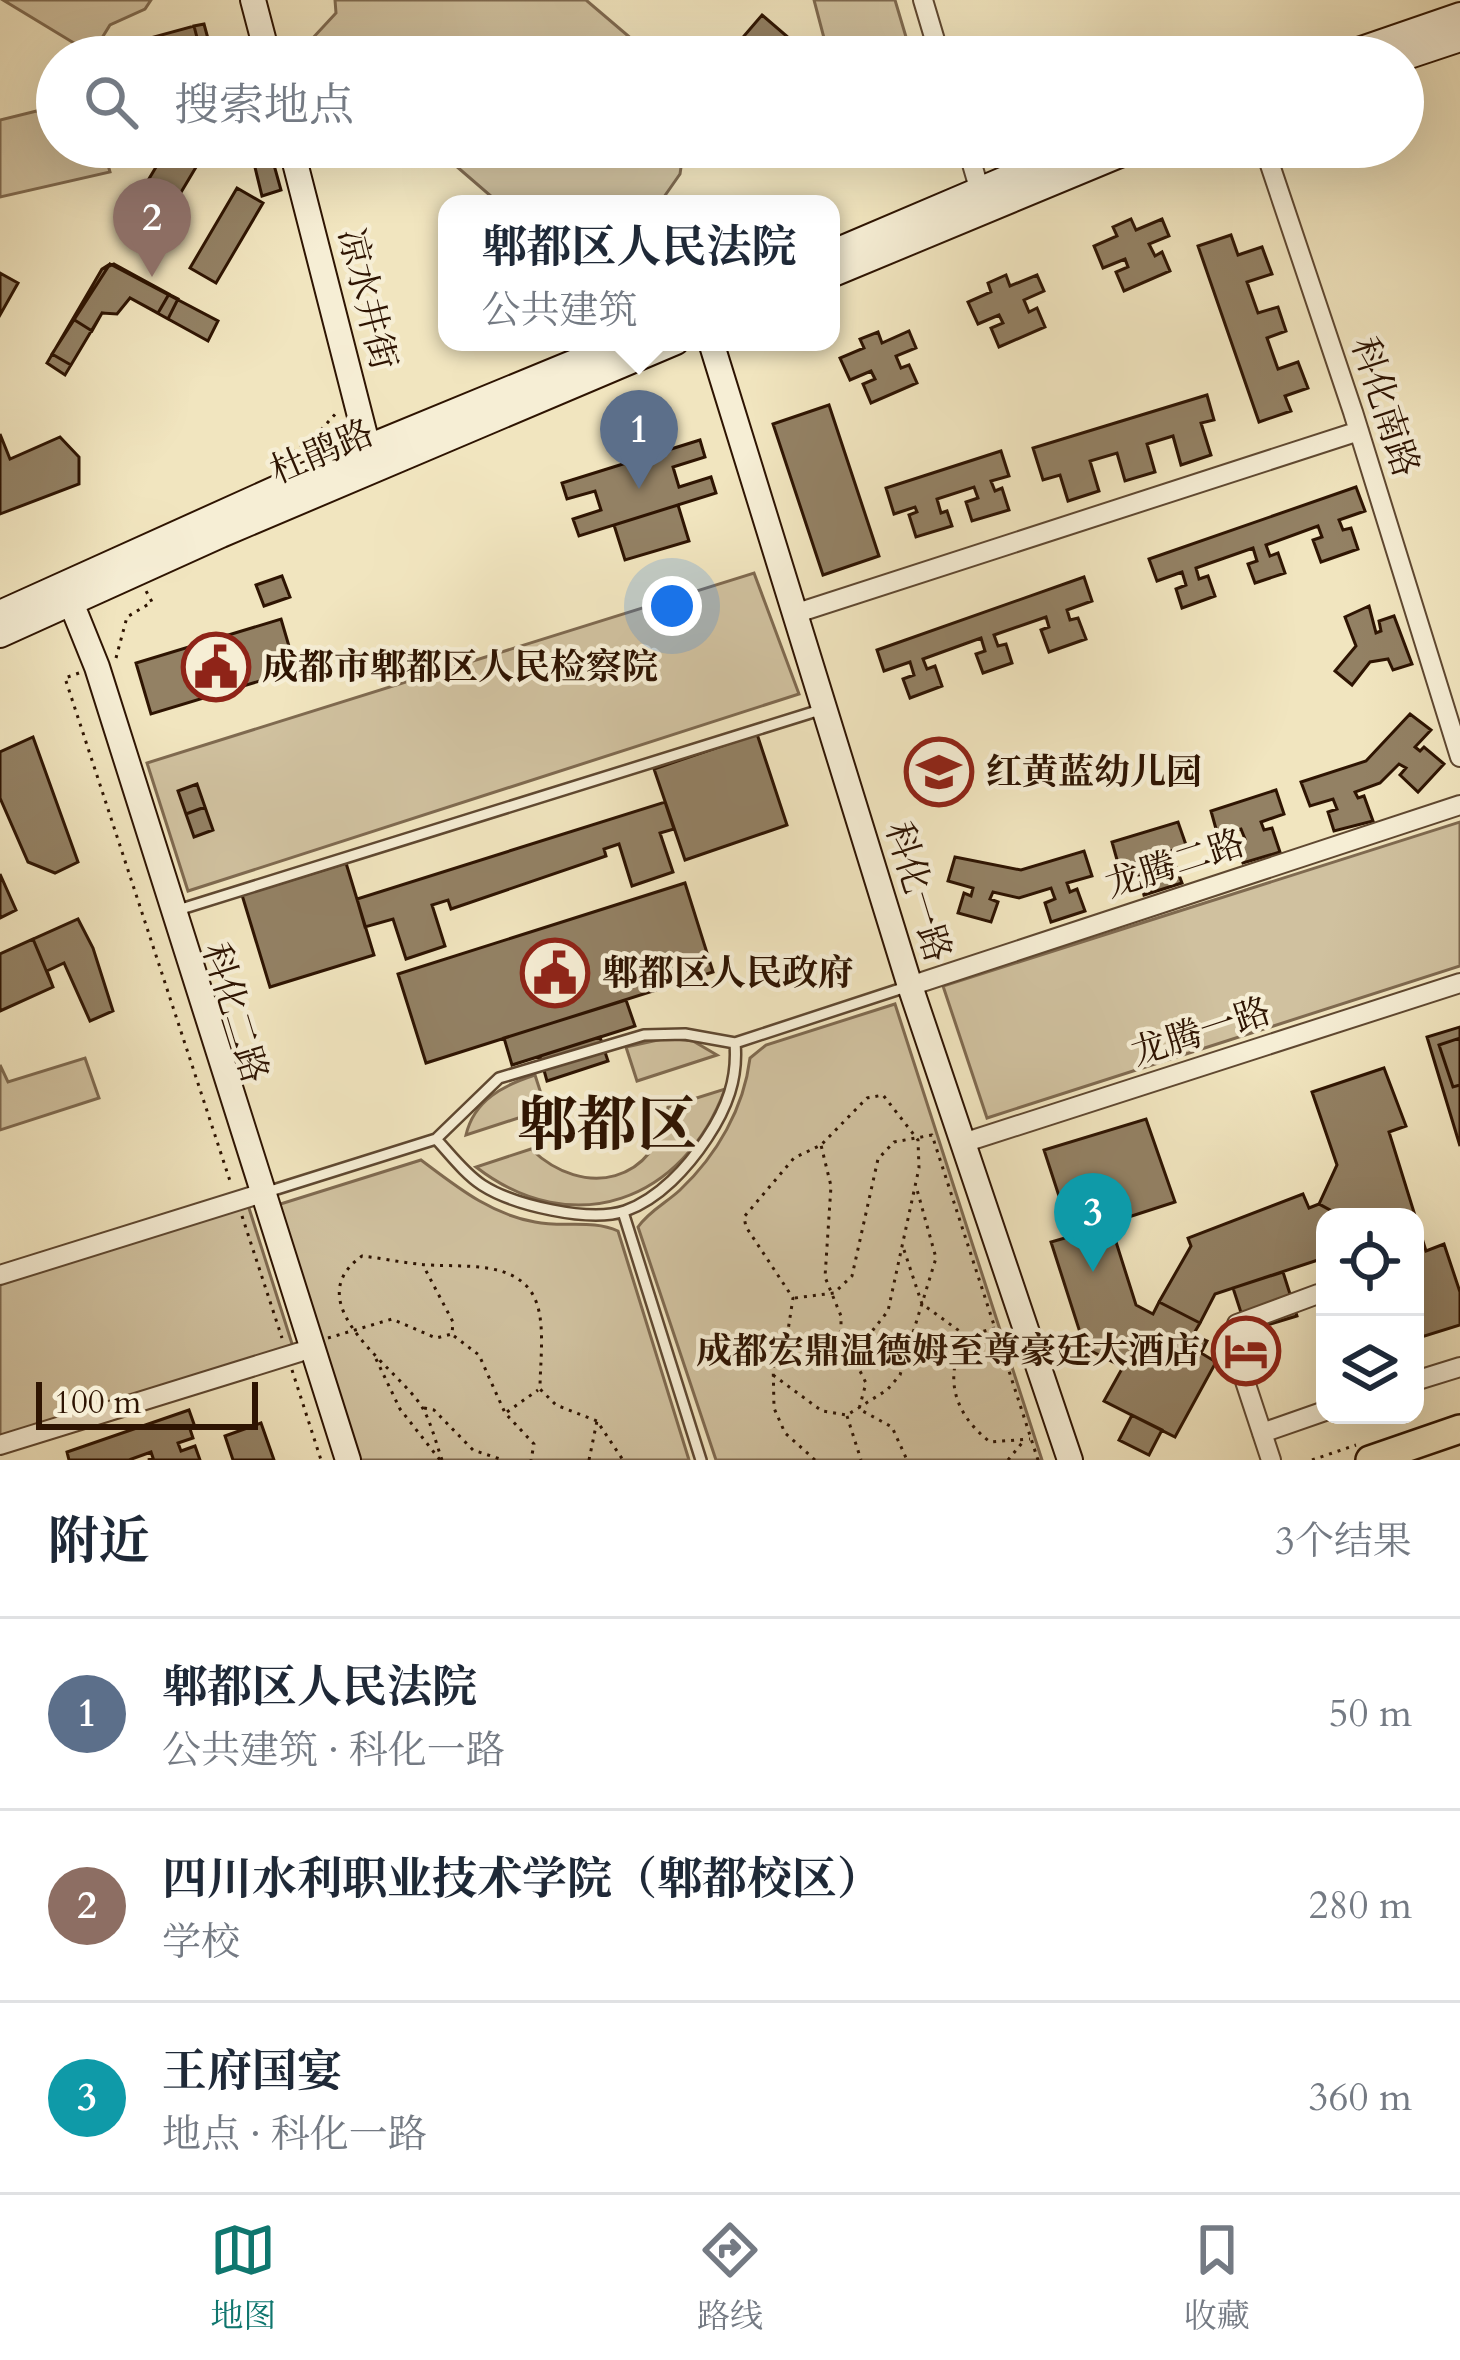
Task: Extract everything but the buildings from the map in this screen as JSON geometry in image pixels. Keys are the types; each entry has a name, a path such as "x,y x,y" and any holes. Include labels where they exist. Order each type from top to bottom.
{"main road":[{"path":"1370,1460 1460,1429"}],"street":[{"path":"253,0 262,36"},
{"path":"923,0 934,36"},
{"path":"1400,36 1460,16"},
{"path":"1424,51 1460,39"},
{"name":"凉水井街","path":"296,168 370,458"},
{"path":"973,168 979,188"},
{"path":"840,249 1028,168"},
{"path":"840,271 1088,168"},
{"name":"科化南路","path":"1271,168 1460,757"},
{"name":"杜鹃路","path":"0,635 603,351"},
{"name":"杜鹃路","path":"0,613 62,602 138,575 370,458 652,351"},
{"name":"科化一路","path":"713,351 910,986 1070,1460"},
{"path":"794,614 1359,431"},
{"name":"科化二路","path":"62,602 92,669 171,912 294,1354 334,1460"},
{"name":"龙腾二路","path":"910,986 1460,805"},
{"name":"龙腾一路","path":"962,1143 1460,983"},
{"path":"0,1275 251,1197 347,1460"},
{"path":"1271,1460 1232,1342 1237,1324 1316,1295"},
{"path":"0,1445 294,1354"},
{"path":"1424,1378 1460,1366"},
{"path":"1262,1433 1316,1414"},
{"path":"20,1439 27,1460"}],"lane":[{"path":"171,912 824,709"},
{"path":"251,1197 436,1139 500,1078 644,1035 685,1034 735,1043 910,986"},
{"path":"436,1139 480,1184 508,1198 548,1209 623,1212 651,1197 699,1151 732,1088 735,1043"},
{"path":"623,1212 701,1460"}],"path":[{"path":"276,466 322,430 340,408"},
{"path":"138,575 152,602 127,617 117,658 65,678 251,1197 321,1460"},
{"path":"815,1460 785,1433 773,1408 773,1360 787,1336 793,1298 746,1228 744,1217 794,1158 821,1144 867,1098 883,1095 918,1140 920,1168 888,1311 854,1359"},
{"path":"793,1298 834,1293 852,1276 878,1159 894,1142 932,1136 1038,1460"},
{"path":"821,1144 831,1186 825,1277 841,1316 843,1352 854,1359 866,1383 859,1408"},
{"path":"771,1375 822,1411 847,1415 887,1390 900,1375 936,1258 914,1181"},
{"path":"903,1248 922,1304 968,1336"},
{"path":"441,1460 422,1408 390,1367 352,1331 342,1307 341,1280 350,1264 362,1256 424,1265 470,1264 511,1276 530,1289 539,1307 540,1389 556,1405 597,1421 622,1460"},
{"path":"424,1265 453,1322 452,1334"},
{"path":"352,1331 392,1319 436,1338 452,1334"},
{"path":"995,1328 968,1336 956,1354 952,1372 958,1407 970,1427 990,1442 1031,1439"},
{"path":"452,1334 479,1355 505,1413 534,1444 531,1460"},
{"path":"841,1341 869,1335"},
{"path":"376,1358 400,1409 441,1460"},
{"path":"505,1413 540,1389"},
{"path":"422,1408 434,1410 473,1450 503,1460"},
{"path":"859,1408 892,1427 907,1460"},
{"path":"847,1415 861,1460"},
{"path":"589,1460 597,1421"},
{"path":"1008,1460 1022,1442"}],"shaded area":[{"path":"3,0 151,0 145,9 110,25 103,36 62,36"},
{"path":"335,0 586,0 628,36 315,36 336,13"},
{"path":"814,0 895,0 906,36 823,36"},
{"path":"36,111 36,168 109,168 110,172 0,197 0,120"},
{"path":"458,168 681,168 665,195 490,195"},
{"path":"754,573 799,694 188,891 147,763"},
{"path":"1460,822 1460,966 987,1118 943,986"},
{"path":"895,1004 1042,1460 716,1460 638,1227 675,1195 717,1146 742,1095 750,1058 766,1045"},
{"path":"667,1038 693,1041 717,1055 637,1081 626,1047"},
{"path":"85,1058 99,1098 0,1130 0,1065 8,1082"},
{"path":"535,1075 546,1109 466,1135 483,1103"},
{"path":"725,1089 707,1128 682,1159 654,1183 622,1198 587,1205 550,1202 513,1190 476,1167 531,1149 573,1175 615,1176 649,1153 668,1107"},
{"path":"421,1160 503,1213 535,1222 598,1225 618,1231 689,1460 355,1460 274,1206"},
{"path":"248,1205 294,1350 0,1441 0,1282"}],"place":[{"name":"四川水利职业技术学院（郫都校区）","path":"152,277"},
{"name":"郫都区人民法院","path":"639,489"},
{"name":"成都市郫都区人民检察院","path":"216,667"},
{"name":"红黄蓝幼儿园","path":"939,772"},
{"name":"郫都区人民政府","path":"555,973"},
{"name":"王府国宴","path":"1093,1272"},
{"name":"成都宏鼎温德姆至尊豪廷大酒店","path":"1246,1351"}],"district":[{"name":"郫都区","path":"607,1126"}]}
